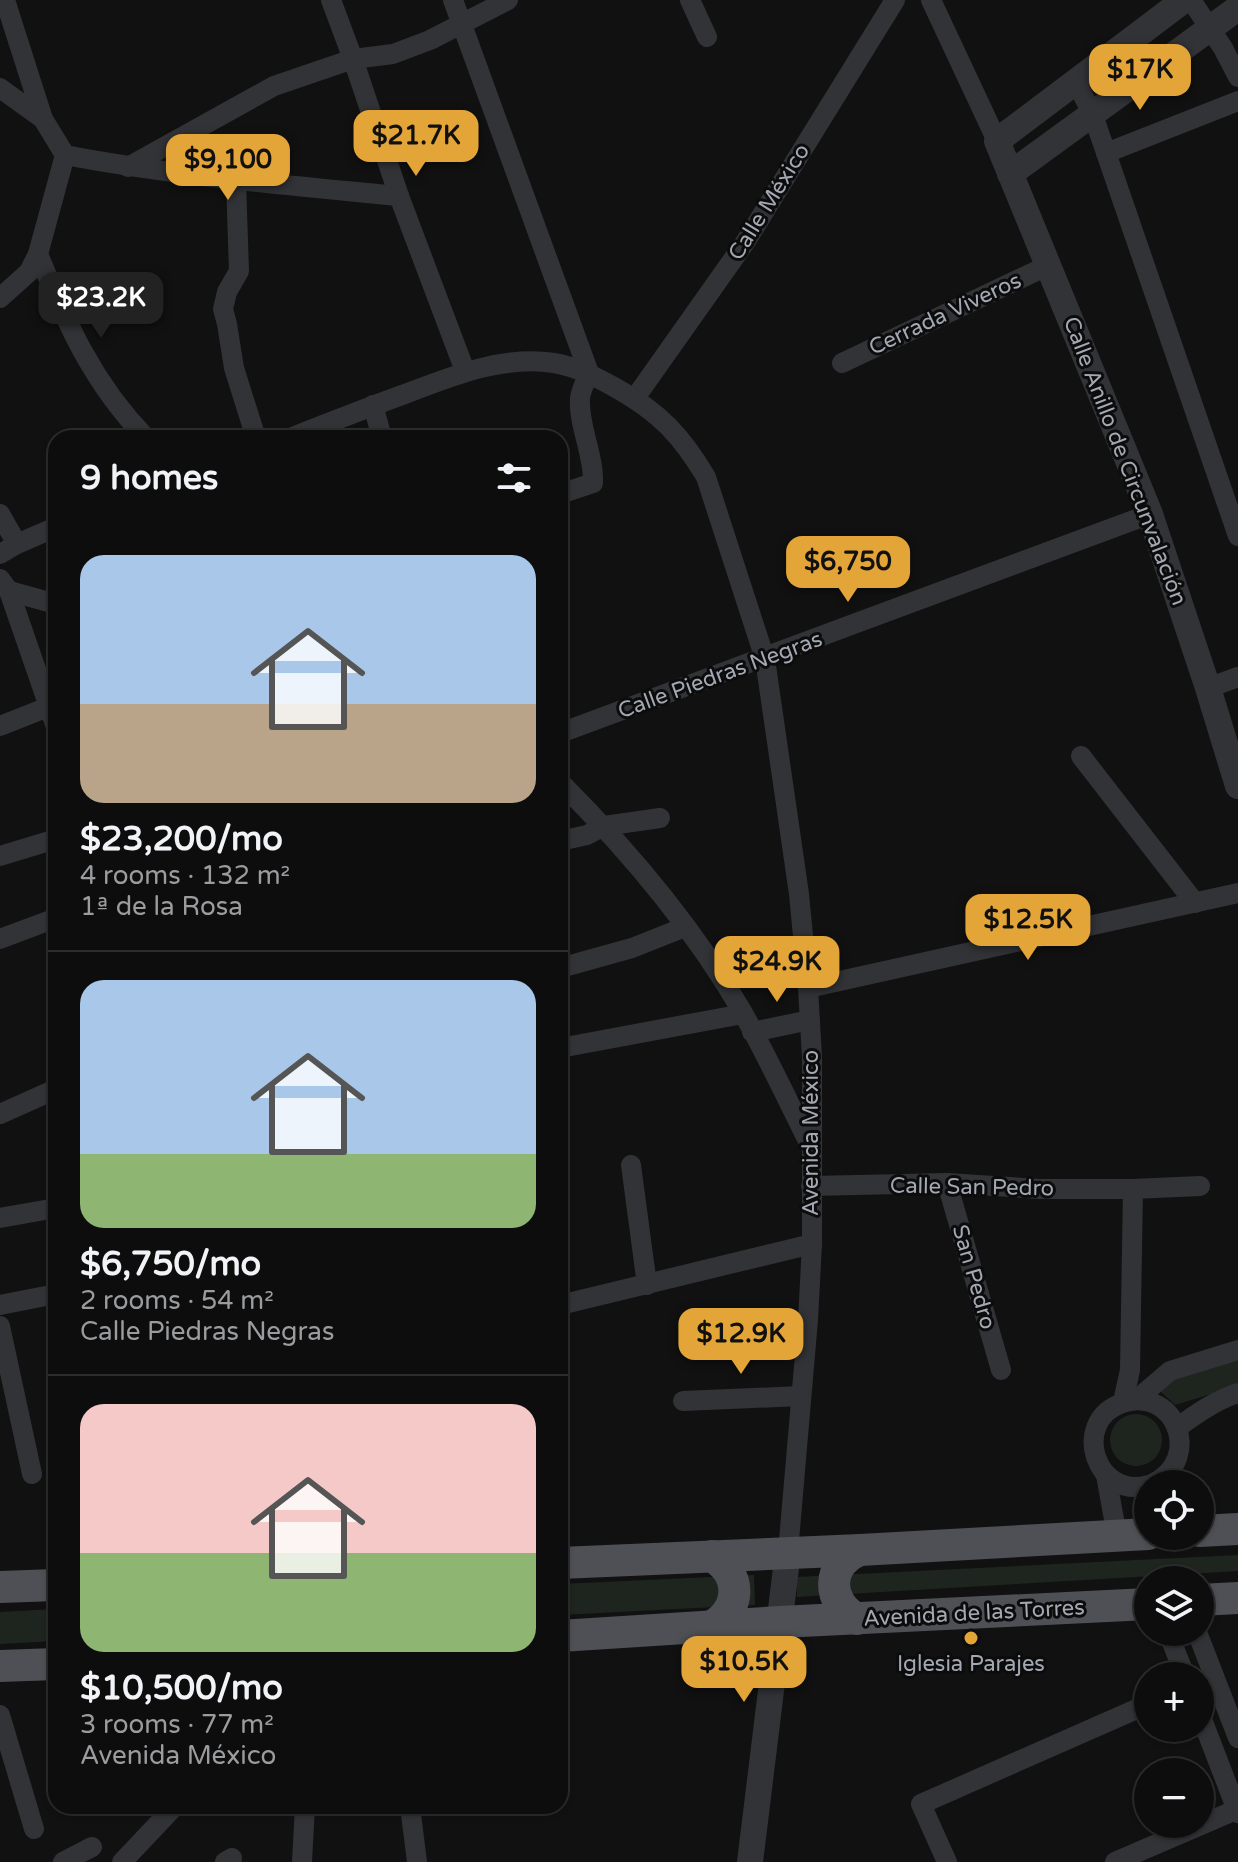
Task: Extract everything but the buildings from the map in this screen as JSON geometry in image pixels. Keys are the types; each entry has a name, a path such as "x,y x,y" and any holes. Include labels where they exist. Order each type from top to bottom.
{"main road":[{"path":"1214,1530 1238,1529"},
{"path":"568,1563 1133,1535"},
{"path":"857,1619 838,1601 834,1583 839,1566 860,1550"},
{"path":"711,1627 730,1610 735,1594 727,1568 712,1556"},
{"path":"0,1587 48,1585"},
{"path":"1214,1599 1238,1598"},
{"name":"Avenida de las Torres","path":"568,1636 1134,1605"},
{"path":"0,1666 48,1664"}],"street":[{"path":"331,0 399,196 465,371"},
{"path":"453,0 589,373 580,396 594,466 593,483 568,491"},
{"path":"128,167 274,86 353,59 393,54 430,40 508,0"},
{"path":"690,0 707,37"},
{"name":"Calle México","path":"635,398 746,241 895,0"},
{"path":"931,0 997,141 1184,0"},
{"path":"1191,0 1238,77"},
{"path":"0,298 29,272 38,254 65,155 43,119 6,2"},
{"path":"1010,174 1238,8"},
{"path":"1076,82 1093,115 1238,536"},
{"path":"0,88 43,119"},
{"path":"1106,153 1238,101"},
{"name":"Calle Anillo de Circunvalación","path":"997,141 1150,514 1238,786"},
{"path":"65,155 236,181 399,196"},
{"path":"236,181 239,271 227,292 223,309 234,368 253,430"},
{"path":"38,254 93,372 139,430"},
{"name":"Cerrada Viveros","path":"842,363 1049,265"},
{"name":"Avenida México","path":"310,430 465,371 526,361 555,363 589,373 635,398 670,425 690,450 706,477 765,659 799,894 808,988 812,1244 788,1552 750,1862"},
{"path":"373,405 380,430"},
{"path":"0,514 8,549 48,531"},
{"name":"Calle Piedras Negras","path":"568,730 1150,514"},
{"path":"5,585 48,601"},
{"path":"0,726 48,707 5,585"},
{"path":"1208,688 1238,677"},
{"path":"1081,756 1195,903"},
{"path":"568,790 604,826 685,927 748,1023 812,1149"},
{"path":"568,839 587,835 604,826 660,818"},
{"path":"0,856 48,841"},
{"path":"808,988 1238,893"},
{"path":"0,939 48,921"},
{"path":"568,966 632,948 685,927"},
{"path":"568,1047 748,1023 810,1020"},
{"path":"0,1114 48,1093"},
{"path":"631,1165 647,1285"},
{"name":"Calle San Pedro","path":"811,1186 947,1183 1040,1189 1200,1186"},
{"name":"San Pedro","path":"947,1183 1001,1370"},
{"path":"1129,1401 1133,1189"},
{"path":"0,1218 48,1209"},
{"path":"568,1303 812,1244"},
{"path":"0,1305 48,1296"},
{"path":"0,1326 32,1474"},
{"path":"1133,1535 1095,1458 1093,1439 1096,1429 1106,1412 1129,1401 1170,1371 1238,1350"},
{"path":"1177,1428 1202,1410 1238,1393"},
{"path":"683,1401 801,1396"},
{"path":"1129,1401 1149,1402 1171,1416 1180,1440 1179,1454 1171,1470"},
{"path":"1106,1475 1116,1482 1134,1487"},
{"path":"1202,1646 1238,1738"},
{"path":"947,1862 921,1804 1134,1710"},
{"path":"0,1715 34,1829"},
{"path":"1115,1862 1238,1811 1211,1742"},
{"path":"122,1862 167,1814"},
{"path":"302,1862 305,1814"},
{"path":"411,1814 417,1862"},
{"path":"63,1862 92,1847"}],"shaded area":[{"path":"1238,1360 1238,1386 1175,1405 1155,1386"},
{"path":"1136,1414 1155,1421 1162,1440 1155,1459 1136,1466 1117,1459 1110,1440 1117,1421"},
{"path":"1238,1555 1238,1571 1214,1572 1214,1566 1134,1566 1134,1577 797,1597 797,1577"},
{"path":"754,1575 755,1605 568,1615 568,1584"},
{"path":"48,1609 48,1641 0,1644 0,1612"}],"place":[{"name":"Iglesia Parajes","path":"971,1638"}]}
